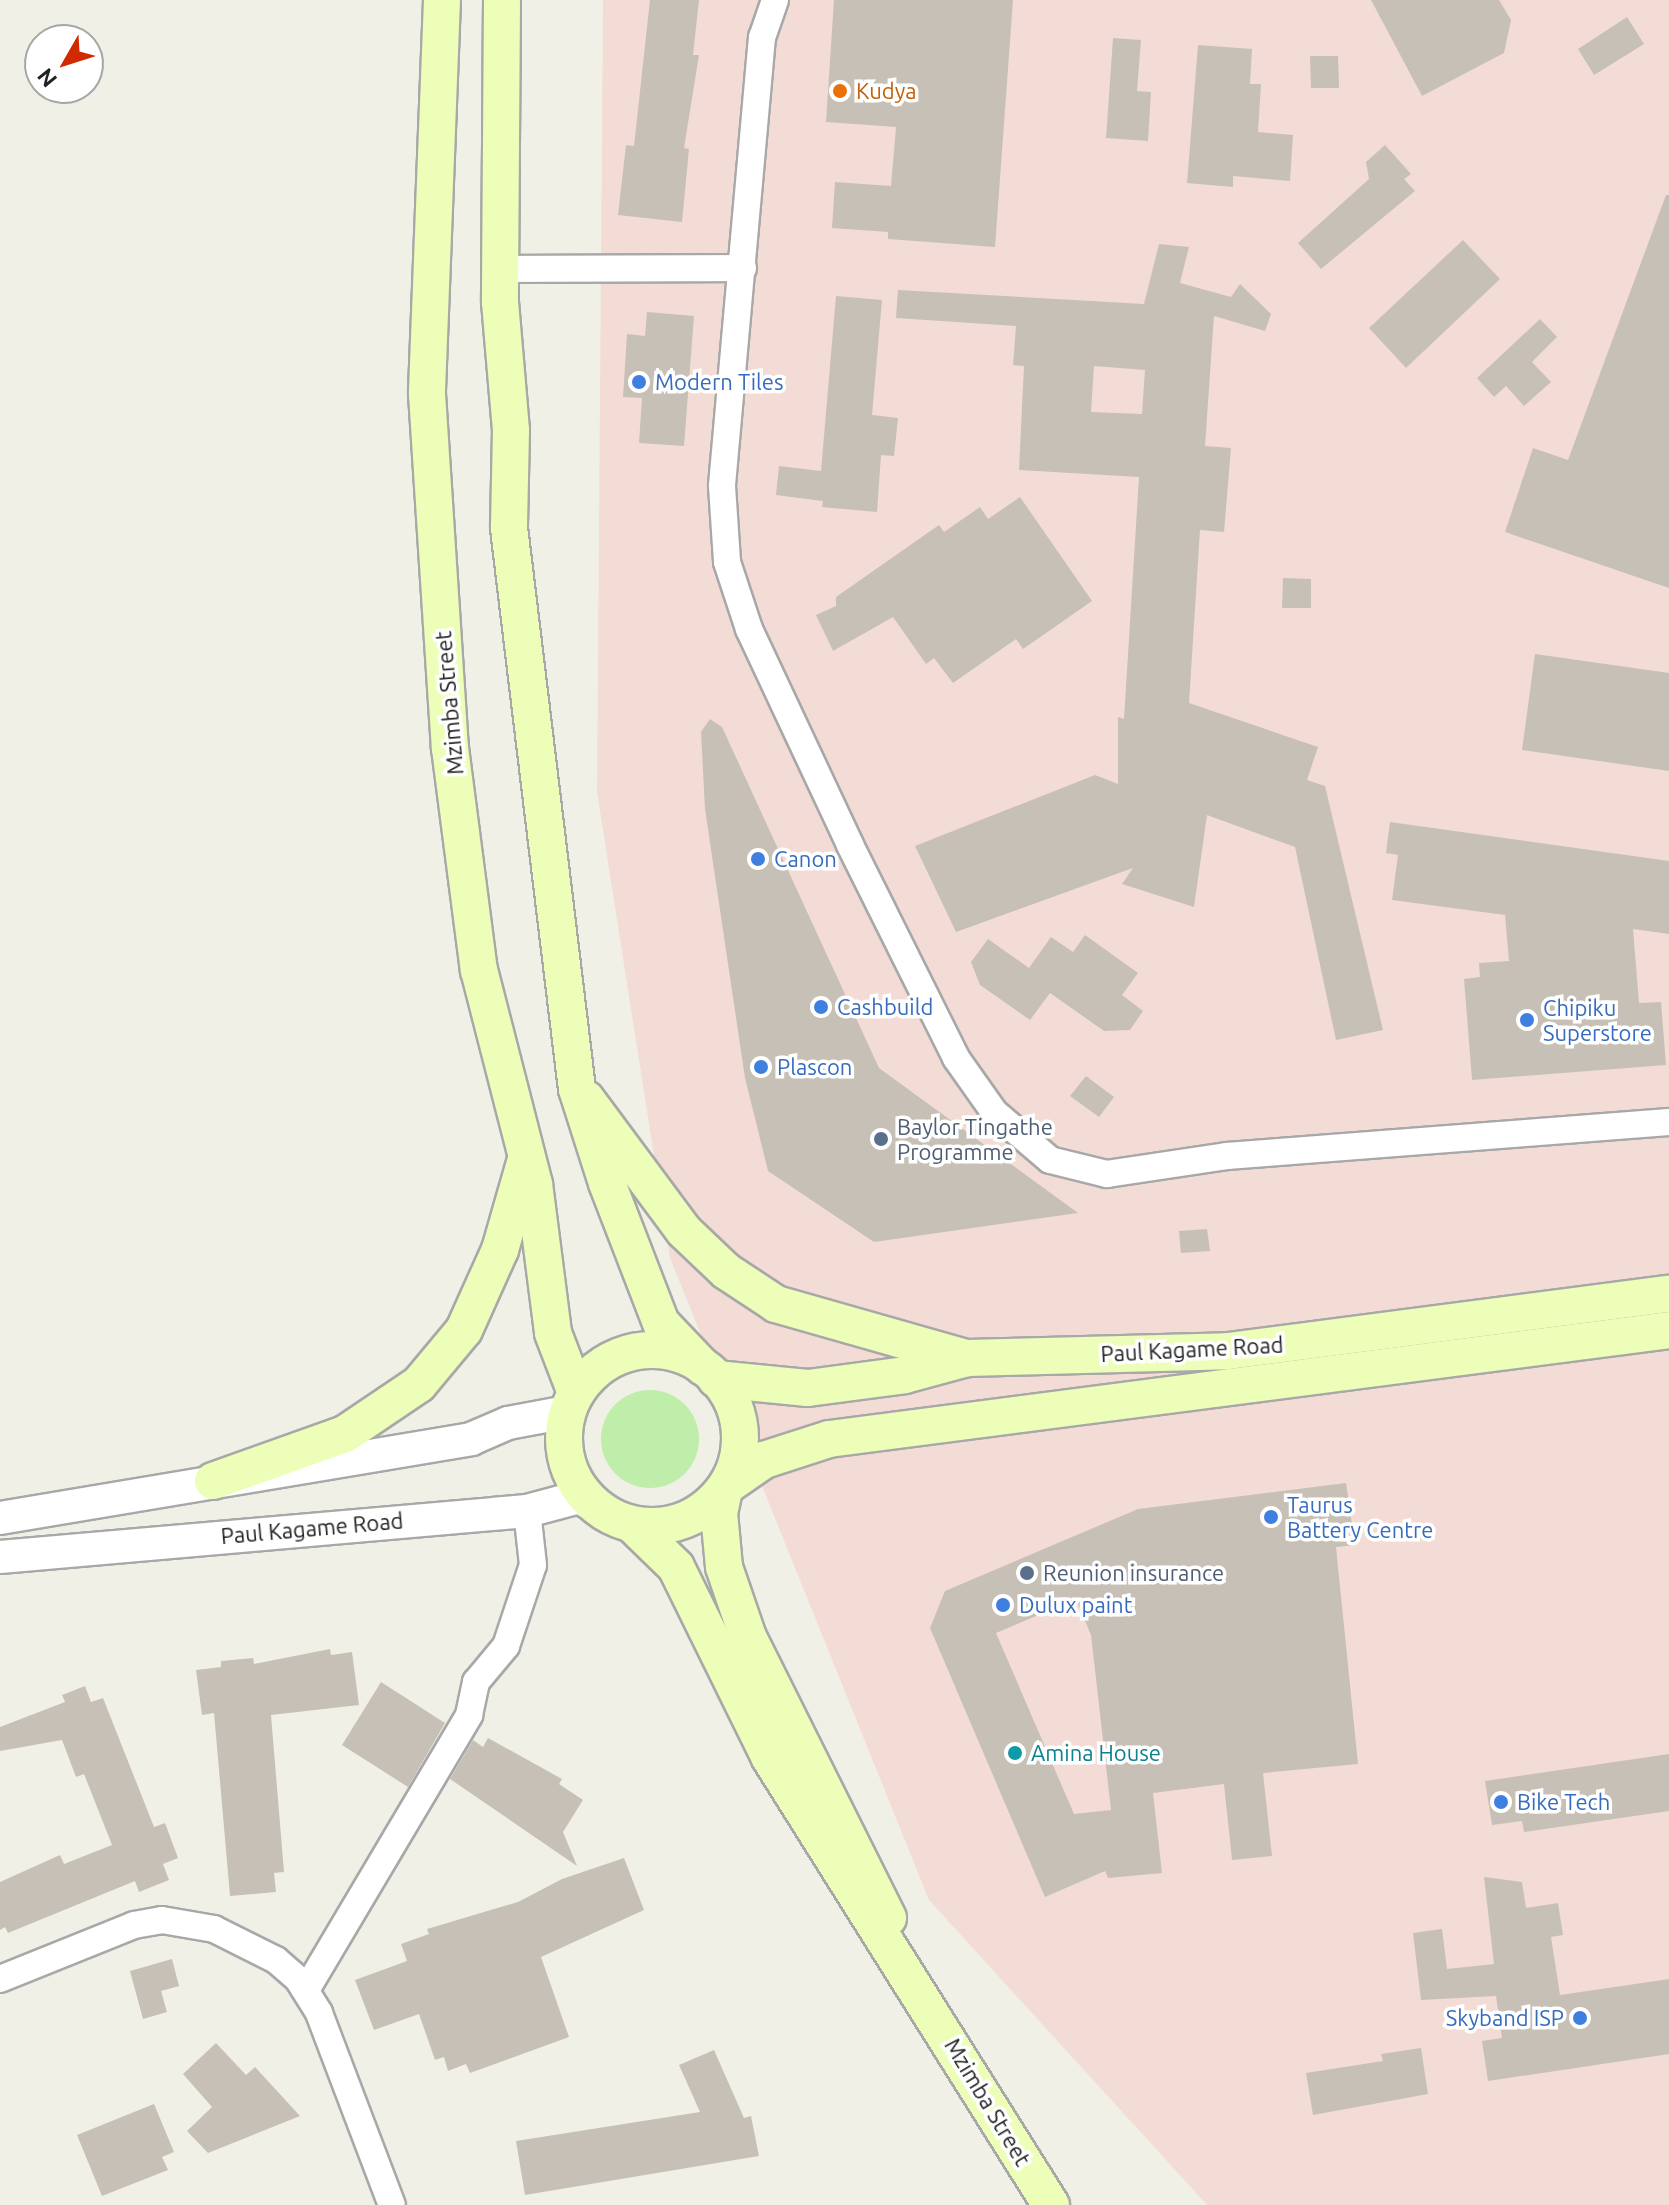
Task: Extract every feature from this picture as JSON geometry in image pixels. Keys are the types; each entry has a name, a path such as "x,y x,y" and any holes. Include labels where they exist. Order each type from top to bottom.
{"main road":[{"name":"Mzimba Street","path":"442,0 427,394 450,748 479,970 527,1156 553,1333 572,1403"},
{"path":"502,0 501,269 511,430 509,528 577,1089 607,1183 661,1323 710,1373 736,1414 740,1438 719,1513 724,1567 748,1637 925,1999"},
{"path":"577,1089 619,1136 684,1231 726,1271 776,1304 967,1358"},
{"path":"213,1481 345,1434 419,1384 464,1330 500,1250 527,1156"},
{"name":"Paul Kagame Road","path":"710,1373 808,1388 905,1375 967,1358 1228,1351 1669,1294"},
{"path":"625,1522 684,1521 764,1460 829,1439 1669,1330"},
{"path":"710,1373 670,1353 634,1352 600,1367 572,1403 564,1444 572,1475 590,1501 625,1522 676,1567 770,1758 848,1890 925,1999"},
{"name":"Mzimba Street","path":"925,1999 1051,2205"}],"street":[{"path":"775,0 762,37 722,486 727,562 749,629 850,845 956,1058 995,1113 1050,1160 1107,1174 1227,1156 1669,1122"},
{"path":"501,269 743,268"},
{"path":"0,1518 471,1439 508,1423 572,1403"},
{"name":"Paul Kagame Road","path":"0,1557 527,1511 579,1497 625,1522"},
{"path":"306,1990 469,1715 476,1682 506,1646 533,1565 527,1511"},
{"path":"0,1979 134,1925 162,1920 189,1922 245,1942 276,1960 306,1990 392,2205"}],"shaded area":[{"path":"603,0 1669,0 1669,2205 1207,2205 929,1900 670,1258 597,792"}],"green space":[{"path":"650,1390 669,1393 685,1404 696,1420 699,1439 696,1458 685,1474 669,1485 650,1488 631,1485 615,1474 604,1458 601,1439 604,1420 615,1404 631,1393"}],"building":[{"path":"650,0 699,0 693,55 699,55 684,148 689,149 682,222 618,215 626,145 634,146"},
{"path":"834,0 1013,0 995,247 888,239 888,232 832,228 835,182 891,186 896,127 826,122"},
{"path":"1371,0 1499,0 1511,20 1504,53 1422,96"},
{"path":"1627,17 1644,44 1594,75 1578,49"},
{"path":"1113,38 1141,40 1137,91 1151,92 1148,141 1106,138"},
{"path":"1198,45 1252,49 1250,84 1261,84 1258,132 1293,135 1290,181 1233,176 1233,187 1187,183"},
{"path":"1310,56 1338,56 1339,88 1311,88"},
{"path":"1385,145 1411,174 1404,179 1415,191 1321,269 1298,243 1369,179 1366,162"},
{"path":"1666,195 1669,195 1669,588 1505,532 1533,448 1568,460"},
{"path":"1463,240 1500,279 1406,368 1369,328"},
{"path":"1159,244 1189,247 1180,283 1231,297 1240,284 1271,314 1265,331 1214,316 1205,446 1231,448 1224,532 1200,530 1189,703 1318,747 1307,780 1325,786 1383,1030 1336,1040 1295,847 1207,815 1194,907 1122,884 1133,868 956,932 915,846 1095,775 1118,784 1118,717 1124,719 1139,477 1019,470 1024,366 1013,365 1016,326 896,318 898,290 1144,304","holes":["1094,366 1145,370 1142,414 1091,412"]},
{"path":"836,296 882,300 872,415 898,418 894,456 881,455 877,512 822,507 823,501 776,495 779,466 821,471"},
{"path":"647,312 694,316 684,446 639,443 642,398 623,397 627,334 645,336"},
{"path":"1540,319 1557,337 1532,362 1551,382 1524,406 1506,386 1494,397 1477,378"},
{"path":"1020,497 1092,601 1023,649 1016,639 953,683 934,658 926,664 893,617 833,651 816,615 836,606 836,597 939,525 944,532 980,507 988,519"},
{"path":"1283,578 1311,579 1311,608 1282,608"},
{"path":"1535,654 1669,673 1669,771 1522,750"},
{"path":"710,719 722,727 879,1068 1078,1213 874,1242 768,1171 745,1078 705,809 701,732"},
{"path":"1390,822 1669,861 1669,934 1633,929 1639,1003 1661,1002 1666,1065 1472,1080 1464,979 1480,977 1479,963 1509,961 1505,915 1392,900 1398,855 1386,853"},
{"path":"1085,935 1138,973 1122,995 1143,1011 1130,1030 1104,1031 1050,993 1030,1020 980,985 971,962 988,939 1029,968 1051,937 1073,952"},
{"path":"1086,1076 1114,1097 1099,1117 1070,1096"},
{"path":"1207,1229 1210,1251 1181,1253 1179,1231"},
{"path":"1346,1483 1355,1545 1336,1547 1358,1764 1263,1773 1272,1856 1232,1860 1224,1784 1153,1793 1162,1873 1108,1878 1105,1871 1045,1897 930,1628 945,1591 1138,1509","holes":["1076,1599 1091,1635 1111,1810 1074,1814 996,1633"]},
{"path":"330,1649 331,1655 352,1652 359,1705 271,1715 284,1872 274,1873 276,1892 230,1896 214,1713 202,1715 196,1670 221,1667 221,1661 253,1658 254,1664"},
{"path":"381,1682 445,1723 408,1787 342,1745"},
{"path":"85,1686 91,1702 103,1698 154,1827 165,1823 178,1858 163,1864 169,1880 139,1892 135,1881 8,1933 5,1927 0,1930 0,1882 60,1855 64,1864 112,1845 84,1774 76,1777 62,1740 0,1751 0,1727 65,1702 62,1695"},
{"path":"488,1738 562,1779 559,1784 583,1800 563,1832 577,1866 450,1779 473,1740 483,1747"},
{"path":"1669,1754 1669,1811 1524,1832 1522,1821 1492,1825 1485,1781"},
{"path":"624,1858 644,1910 541,1957 569,2037 470,2073 466,2064 448,2071 444,2057 435,2060 419,2014 374,2030 355,1980 407,1961 401,1944 429,1934 427,1929 518,1902 562,1879"},
{"path":"1484,1877 1522,1882 1526,1908 1558,1903 1563,1935 1551,1937 1560,1995 1669,1979 1669,2054 1488,2081 1482,2041 1502,2038 1496,1996 1421,2000 1413,1933 1442,1929 1447,1969 1494,1964"},
{"path":"172,1959 179,1986 161,1991 167,2012 143,2019 130,1971"},
{"path":"216,2043 246,2075 255,2067 300,2116 208,2153 187,2131 212,2107 183,2074"},
{"path":"1421,2048 1428,2094 1313,2115 1306,2073 1383,2061 1381,2054"},
{"path":"714,2050 744,2118 751,2116 759,2156 525,2195 516,2141 700,2112 679,2065"},
{"path":"154,2104 174,2152 162,2157 168,2170 102,2196 77,2135"}],"place":[{"name":"Kudya","path":"840,91"},
{"name":"Modern Tiles","path":"639,382"},
{"name":"Canon","path":"758,859"},
{"name":"Cashbuild","path":"821,1007"},
{"name":"Chipiku Superstore","path":"1527,1020"},
{"name":"Plascon","path":"761,1067"},
{"name":"Baylor Tingathe Programme","path":"881,1139"},
{"name":"Taurus Battery Centre","path":"1271,1517"},
{"name":"Reunion insurance","path":"1027,1573"},
{"name":"Dulux paint","path":"1003,1605"},
{"name":"Amina House","path":"1015,1753"},
{"name":"Bike Tech","path":"1501,1802"},
{"name":"Skyband ISP","path":"1580,2018"}]}
